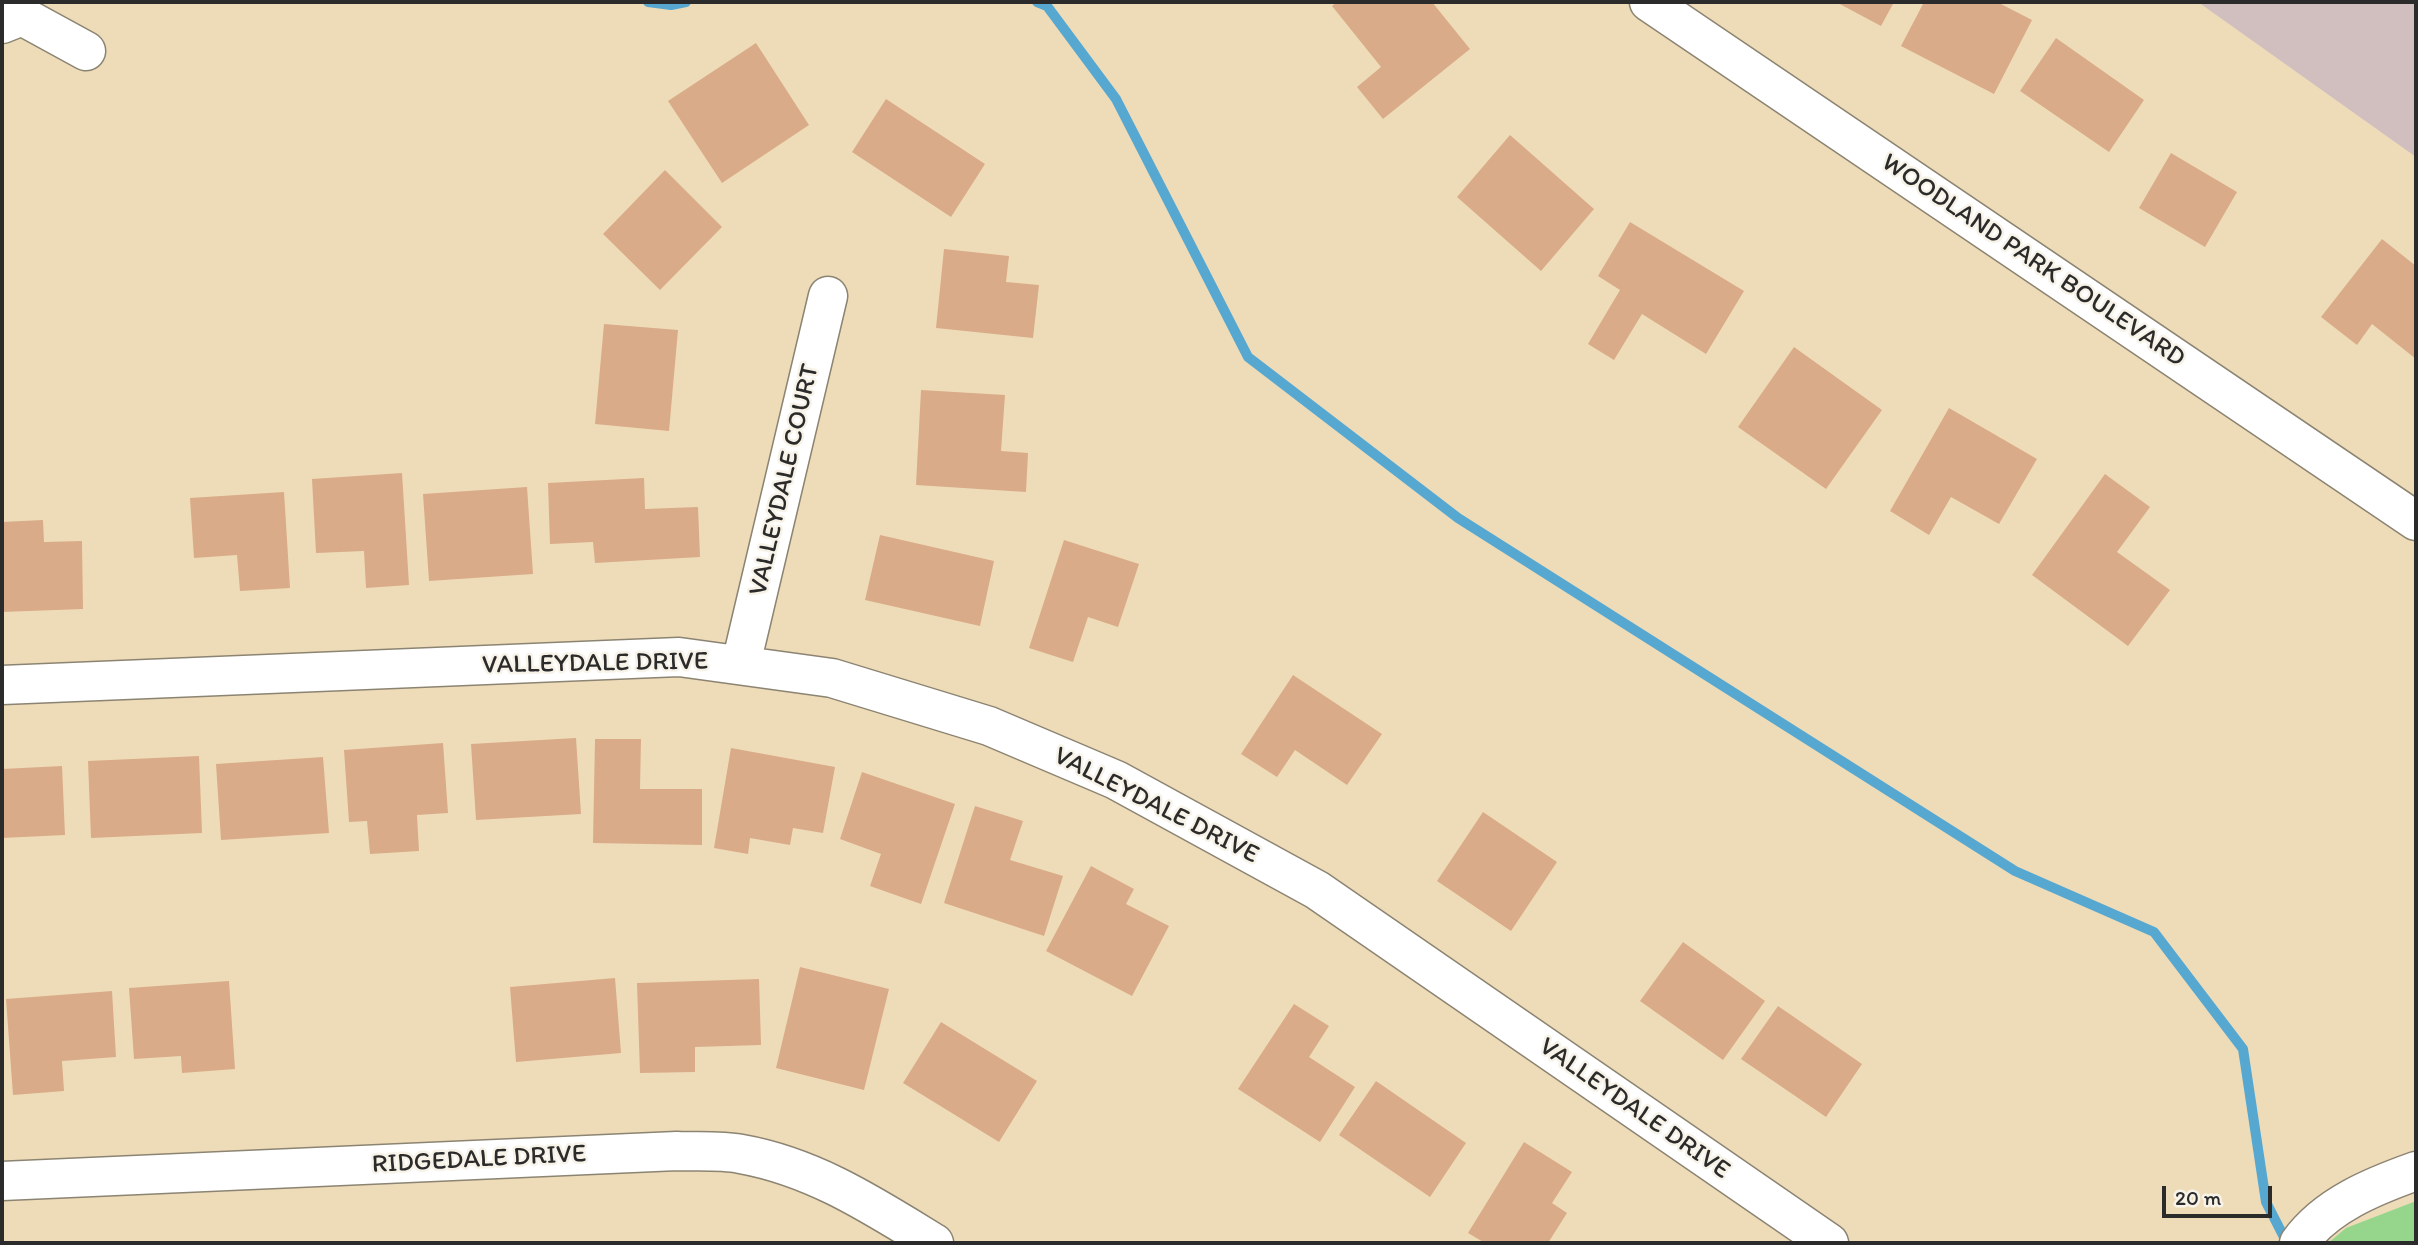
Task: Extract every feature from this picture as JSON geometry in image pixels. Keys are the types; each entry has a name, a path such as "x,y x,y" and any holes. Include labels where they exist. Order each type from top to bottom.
{"street":[{"name":"WOODLAND PARK BOULEVARD","path":"1649,2 2416,521"},
{"path":"2,24 22,16 86,51"},
{"name":"VALLEYDALE COURT","path":"741,664 828,296"},
{"name":"VALLEYDALE DRIVE","path":"2,685 679,657 832,678 989,726 1116,780 1317,890 1829,1243"},
{"name":"RIDGEDALE DRIVE","path":"2,1181 677,1151 739,1154 790,1166 839,1185 934,1243"},
{"path":"2299,1243 2308,1230 2368,1188 2416,1171"}],"shaded area":[{"path":"2198,2 2416,2 2416,157"}],"green space":[{"path":"2416,1201 2416,1243 2328,1243 2346,1228"}],"building":[{"path":"1337,2 1432,2 1470,49 1383,119 1357,87 1381,67 1332,6"},
{"path":"1836,2 1894,2 1881,26"},
{"path":"1924,2 1997,2 2032,20 1994,94 1901,46"},
{"path":"2056,38 2144,100 2109,152 2020,91"},
{"path":"756,43 809,125 722,183 668,101"},
{"path":"886,99 985,164 951,217 852,152"},
{"path":"1510,135 1594,209 1541,271 1457,197"},
{"path":"2171,153 2237,192 2205,247 2139,208"},
{"path":"665,170 722,227 660,290 603,234"},
{"path":"1630,222 1744,291 1706,354 1642,314 1614,360 1588,344 1620,290 1598,276"},
{"path":"2382,239 2416,266 2416,359 2372,324 2357,345 2321,317"},
{"path":"944,249 1009,256 1006,282 1039,285 1033,338 936,328"},
{"path":"604,324 678,330 669,431 595,424"},
{"path":"1794,347 1882,410 1826,489 1738,427"},
{"path":"921,390 1005,395 1001,451 1028,453 1026,492 916,485"},
{"path":"1949,408 2037,459 1999,524 1951,497 1929,535 1890,511"},
{"path":"402,473 409,585 366,588 364,551 316,553 312,479"},
{"path":"2105,474 2150,507 2117,552 2170,590 2128,646 2032,575"},
{"path":"644,478 645,509 698,507 700,557 595,563 593,542 550,544 548,483"},
{"path":"527,487 533,574 429,581 423,494"},
{"path":"284,492 290,588 240,591 237,555 194,558 190,498"},
{"path":"43,520 44,542 82,541 83,609 2,612 2,522"},
{"path":"880,535 994,561 980,626 865,600"},
{"path":"1064,540 1139,564 1118,627 1088,617 1073,662 1029,648"},
{"path":"1293,675 1382,734 1347,785 1295,750 1277,777 1241,754"},
{"path":"576,738 581,814 476,820 471,744"},
{"path":"595,739 641,739 640,789 702,789 702,845 593,843"},
{"path":"443,743 448,813 417,815 419,851 370,854 367,821 349,822 344,750"},
{"path":"731,748 835,767 823,833 793,828 790,845 750,838 748,854 714,848"},
{"path":"199,756 202,833 91,838 88,761"},
{"path":"323,757 329,833 221,840 216,764"},
{"path":"62,766 65,835 2,838 2,769"},
{"path":"862,772 955,804 921,904 870,886 881,854 840,839"},
{"path":"975,806 1023,821 1010,860 1063,876 1044,936 944,903"},
{"path":"1483,812 1557,862 1511,931 1437,881"},
{"path":"1091,866 1134,889 1126,904 1169,926 1132,996 1046,951"},
{"path":"1683,942 1765,1001 1723,1060 1640,1001"},
{"path":"800,967 889,989 864,1090 776,1068"},
{"path":"615,978 621,1053 516,1062 510,987"},
{"path":"759,979 761,1045 695,1047 695,1072 640,1073 637,983"},
{"path":"229,981 235,1069 182,1073 181,1056 134,1059 129,988"},
{"path":"112,991 116,1057 62,1061 64,1091 13,1095 6,999"},
{"path":"1294,1004 1329,1026 1309,1057 1355,1087 1320,1142 1238,1089"},
{"path":"1778,1006 1862,1064 1826,1117 1741,1059"},
{"path":"941,1022 1037,1081 999,1142 903,1083"},
{"path":"1376,1081 1466,1143 1430,1197 1339,1135"},
{"path":"1524,1142 1572,1172 1552,1203 1567,1213 1548,1243 1485,1243 1468,1233"}],"waterway":[{"path":"648,2 671,5 686,2"},
{"path":"1037,2 1047,6 1116,99 1248,357 1458,518 2015,871 2154,932 2243,1049 2266,1202 2287,1243"}]}
